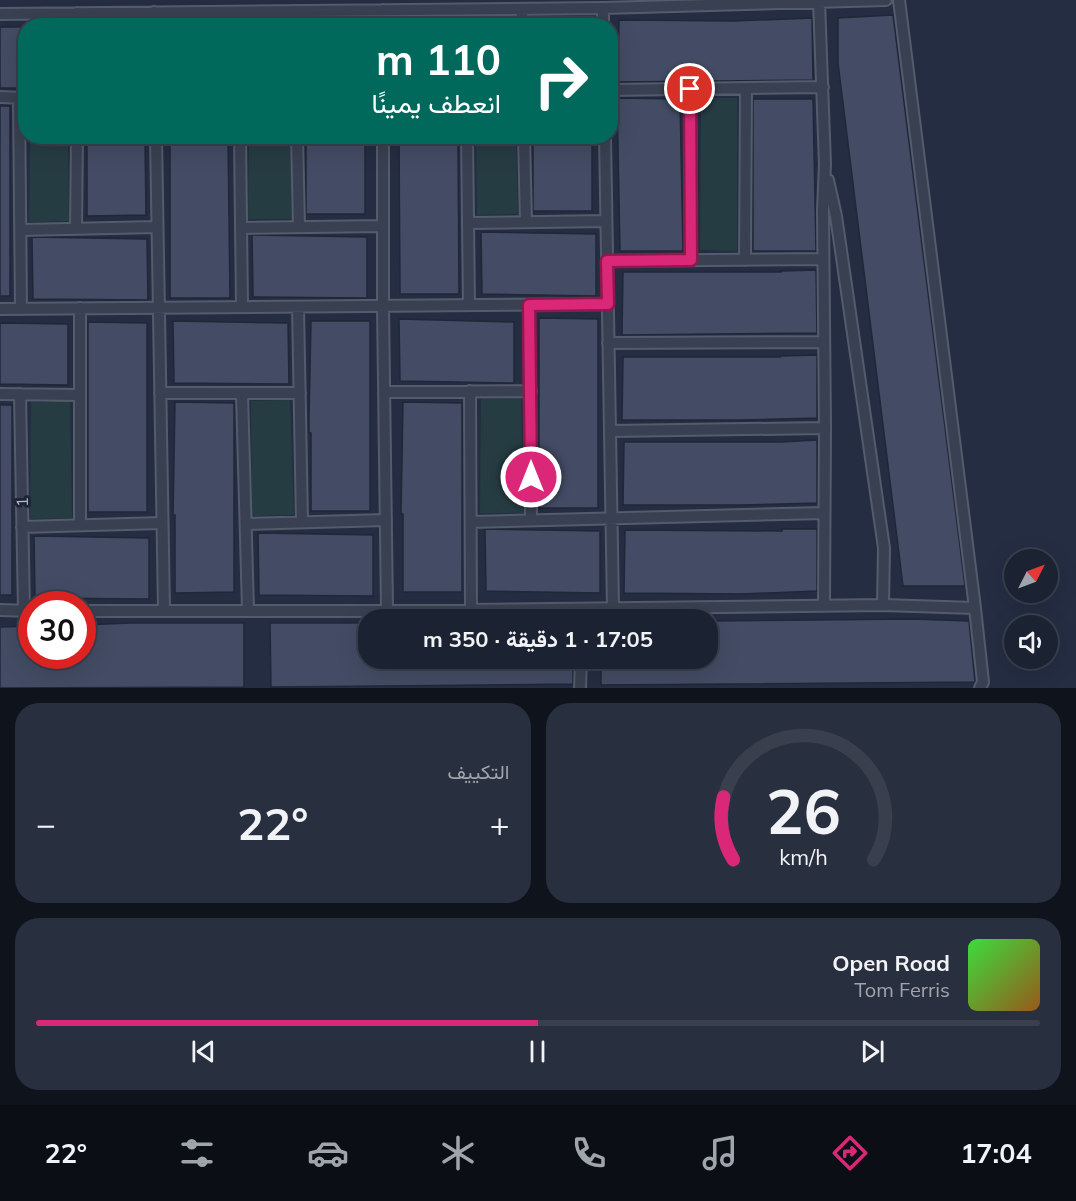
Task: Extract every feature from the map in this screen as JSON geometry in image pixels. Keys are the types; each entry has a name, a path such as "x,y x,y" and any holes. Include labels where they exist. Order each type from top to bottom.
{"street":[{"path":"0,14 154,12 231,6 296,11 522,9 603,8 669,3 886,0"},
{"path":"899,0 984,682 980,688"},
{"path":"819,1 825,164 824,605"},
{"path":"603,8 603,18"},
{"path":"522,9 522,18"},
{"path":"383,10 383,18"},
{"path":"296,11 296,18"},
{"path":"154,12 154,18"},
{"path":"77,13 77,18"},
{"path":"618,90 823,87"},
{"path":"745,260 746,88"},
{"path":"690,89 691,260"},
{"path":"0,97 18,98"},
{"path":"21,309 22,144"},
{"path":"76,229 77,144"},
{"path":"156,144 164,610"},
{"path":"240,144 242,307"},
{"path":"297,144 298,227"},
{"path":"383,144 387,609"},
{"path":"467,144 469,305"},
{"path":"524,144 526,222"},
{"path":"605,144 613,608"},
{"path":"825,164 836,216 884,548 883,604"},
{"path":"468,223 606,221"},
{"path":"241,228 383,226"},
{"path":"21,230 157,228"},
{"path":"607,261 823,259"},
{"path":"0,309 608,304"},
{"path":"529,305 531,520"},
{"path":"298,307 302,522"},
{"path":"80,308 80,525"},
{"path":"608,343 823,342"},
{"path":"470,391 471,609"},
{"path":"384,392 531,391"},
{"path":"0,393 79,395"},
{"path":"160,393 300,393"},
{"path":"242,393 248,610"},
{"name":"1","path":"20,394 22,527 27,591"},
{"path":"610,431 825,428"},
{"path":"471,522 824,513"},
{"path":"246,524 386,520"},
{"path":"22,527 162,524"},
{"path":"608,609 883,604 975,608"},
{"path":"0,610 18,611"},
{"path":"96,610 358,610"},
{"path":"580,688 581,669"}],"shaded area":[{"path":"701,98 737,98 737,251 700,250"},
{"path":"30,144 68,144 69,221 29,222"},
{"path":"249,144 290,144 292,219 248,219"},
{"path":"476,144 516,144 518,214 477,215"},
{"path":"521,398 524,513 480,513 481,399"},
{"path":"290,400 294,515 252,516 251,401"},
{"path":"70,401 72,518 30,519 31,402"}],"building":[{"path":"893,15 965,586 903,586 838,63 838,18"},
{"path":"812,18 813,80 618,82 619,20 733,21"},
{"path":"0,27 18,27 18,88 0,88"},
{"path":"618,98 680,99 683,251 620,251"},
{"path":"753,99 813,99 816,251 753,251"},
{"path":"0,106 10,106 10,296 0,296"},
{"path":"87,144 145,144 146,215 87,216"},
{"path":"170,144 228,144 230,298 170,298"},
{"path":"306,144 365,144 365,214 306,214"},
{"path":"399,144 458,144 459,294 400,294"},
{"path":"533,144 592,144 592,211 533,211"},
{"path":"481,232 596,234 596,296 482,294"},
{"path":"252,235 367,237 367,298 253,297"},
{"path":"32,237 147,239 148,300 33,299"},
{"path":"816,270 817,333 622,335 623,272"},
{"path":"539,318 598,319 598,508 539,508"},
{"path":"399,319 514,322 514,383 400,381"},
{"path":"173,321 288,323 289,384 174,383"},
{"path":"311,321 370,321 370,511 311,511 309,416"},
{"path":"88,322 147,323 147,512 88,512"},
{"path":"0,323 68,324 68,385 0,384"},
{"path":"817,355 817,418 622,420 623,357"},
{"path":"175,402 234,403 234,592 175,593 175,515 173,515"},
{"path":"403,402 462,403 462,592 403,592 403,514 401,514"},
{"path":"0,405 12,405 12,595 0,595"},
{"path":"817,440 817,503 623,505 624,442"},
{"path":"485,529 600,531 600,593 486,591"},
{"path":"782,529 817,529 817,591 741,594 624,593 625,530 782,531"},
{"path":"258,533 373,535 373,596 259,595"},
{"path":"34,536 149,538 149,599 96,599 96,591 35,591"},
{"path":"912,619 969,621 975,682 601,685 601,669 718,669 718,621"},
{"path":"244,623 244,687 0,688 0,627 18,626 18,669 96,669 96,624"},
{"path":"270,623 358,623 358,669 573,669 573,684 271,687"}],"route":[{"path":"531,477 529,305 608,304 607,261 691,260 690,89"}]}
